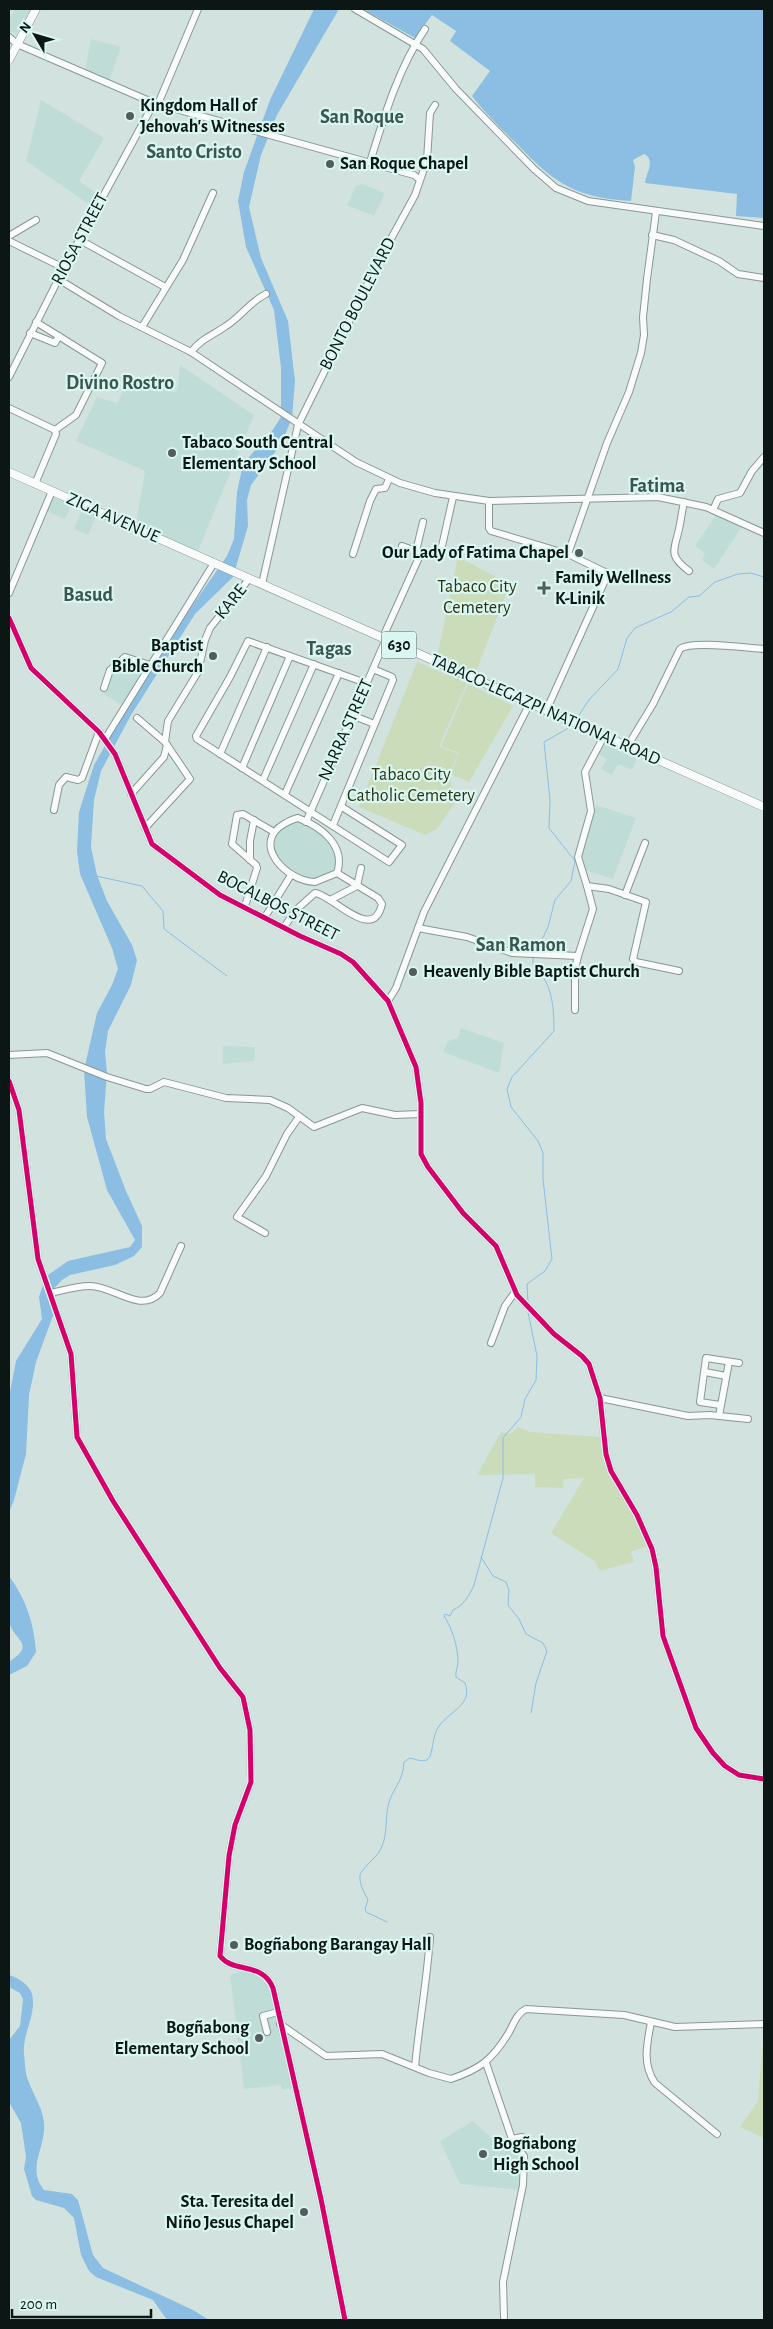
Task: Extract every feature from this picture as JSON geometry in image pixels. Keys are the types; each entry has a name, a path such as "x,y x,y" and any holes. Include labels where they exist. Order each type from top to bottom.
{"main road":[{"path":"9,60 36,9"},
{"name":"ZIGA AVENUE","path":"9,472 215,564"},
{"name":"TABACO-LEGAZPI NATIONAL ROAD","path":"215,564 764,807"}],"street":[{"name":"RIOSA STREET","path":"9,377 58,279 156,104 198,9"},
{"path":"355,9 416,43 429,54 472,106 534,169 556,188 588,201 764,226"},
{"path":"370,162 386,110 416,43 425,29"},
{"path":"9,37 17,44 156,104 370,162 414,175 419,179"},
{"name":"BONTO BOULEVARD","path":"262,584 296,423 415,195 427,160 430,113 435,105"},
{"path":"142,327 183,260 213,193"},
{"path":"568,554 586,499 629,392 641,353 656,212"},
{"path":"9,236 36,220"},
{"path":"652,236 674,240 720,261 738,274 764,278"},
{"path":"80,240 165,287"},
{"path":"9,241 64,268"},
{"path":"58,279 142,327 191,352 356,462 400,484 452,497 488,501 658,497 713,510 764,533"},
{"path":"191,352 201,340 228,326 248,304 266,294"},
{"path":"34,484 56,434 56,430 75,417 102,363 36,322"},
{"path":"30,333 55,343 59,336"},
{"path":"9,408 56,430"},
{"path":"713,510 718,499 740,493 764,457"},
{"path":"354,554 370,501 376,489 386,488 389,478"},
{"path":"9,593 52,491"},
{"path":"402,546 419,552 440,555 452,497"},
{"path":"488,501 489,528 491,531 568,554 607,573 546,711"},
{"path":"684,502 679,530 673,545 678,562 689,570"},
{"name":"NARRA STREET","path":"306,822 373,669 419,552 423,522"},
{"path":"106,740 150,665 215,564"},
{"name":"KARE","path":"131,794 164,757 168,721 198,672 205,640 210,628 249,579"},
{"name":"BOCALBOS STREET","path":"9,618 31,668 99,732 115,754 152,844 220,895 341,954 353,962 388,1001 416,1067 421,1103 422,1154 428,1167 464,1213 496,1246 515,1292 524,1303 554,1334 590,1364 600,1398 606,1454 611,1471 637,1515 652,1549 656,1567 663,1636 696,1728 713,1753 725,1766 739,1775 764,1779"},
{"path":"342,807 402,845 389,862 196,739 196,736 230,677 246,643 250,641 366,683"},
{"path":"627,747 653,704 680,649 684,646 700,644 764,649"},
{"path":"220,754 266,647"},
{"path":"242,768 290,656"},
{"path":"104,688 110,670 125,657 150,665"},
{"path":"263,780 314,664"},
{"path":"333,825 375,728 374,724 393,679 373,669"},
{"path":"285,794 339,673"},
{"path":"388,1001 396,988 431,898 530,704"},
{"path":"352,715 374,724"},
{"path":"137,718 166,744 188,772 190,779 145,828"},
{"path":"54,810 58,785 66,777 78,780 82,778 99,732"},
{"path":"575,1010 575,969 593,909 588,886 578,857 591,811 584,777 604,736"},
{"path":"245,906 257,868 235,848 233,839 239,813 274,832"},
{"path":"274,832 293,819 306,822 335,843 339,858 337,873"},
{"path":"250,860 250,840 254,820"},
{"path":"274,832 274,856 280,866 291,875 315,882 337,873"},
{"path":"625,895 645,843"},
{"path":"357,886 361,868"},
{"path":"315,893 358,918 372,918 382,908 381,901 337,873"},
{"path":"265,917 291,875"},
{"path":"284,927 296,910 315,893 315,882"},
{"path":"330,900 357,886"},
{"path":"588,886 600,887 646,902 632,959 636,962 679,971"},
{"path":"418,928 467,937 505,951 578,956"},
{"path":"9,1055 47,1054 107,1077 150,1089 164,1082 226,1098 267,1100 283,1106 314,1127 362,1108 395,1115 420,1114"},
{"path":"9,1081 19,1110 36,1246 71,1354 77,1438 82,1450 220,1668 243,1697 250,1730 251,1782 235,1825 229,1856 220,1956 229,1963 266,1976 273,1988 321,2199 344,2320"},
{"path":"265,1233 237,1217 266,1176 287,1134 299,1117"},
{"path":"50,1291 90,1286 105,1287 138,1302 154,1299 160,1293 181,1246"},
{"path":"491,1343 505,1306 515,1292"},
{"path":"720,1405 700,1402 706,1358 739,1363"},
{"path":"719,1416 729,1362"},
{"path":"705,1372 726,1376"},
{"path":"600,1398 688,1416 719,1416 748,1419"},
{"path":"415,2067 420,2017 426,1991 430,1937"},
{"path":"280,2024 326,2056 382,2054 451,2079 486,2063 507,2035 520,2012 526,2008 597,2012 675,2027 764,2024"},
{"path":"267,2032 263,2016 278,2012"},
{"path":"651,2022 647,2048 648,2073 655,2083 717,2134"},
{"path":"486,2063 512,2139 524,2154 524,2172 506,2266 504,2317"},
{"path":"512,2139 522,2137"}],"shaded area":[{"path":"15,9 31,9 16,34 9,30 9,20"},
{"path":"91,39 121,47 109,81 85,71"},
{"path":"41,100 104,138 79,181 99,195 93,207 26,161"},
{"path":"362,184 385,193 374,216 347,205 356,186"},
{"name":"Tabaco South Central Elementary School","path":"180,365 254,415 198,551 136,524 145,471 76,441 97,397 117,403 124,390 131,392 136,381 148,386 151,379 175,393 178,387"},
{"path":"53,497 71,505 65,519 46,511"},
{"path":"82,510 96,516 88,535 74,529"},
{"path":"717,514 743,525 714,569 702,560 705,553 695,546"},
{"path":"126,657 147,666 122,705 103,694 109,674"},
{"path":"604,742 637,758 632,770 618,764 612,775 601,769 607,759 598,754"},
{"path":"596,805 636,818 613,879 582,869 579,857"},
{"path":"294,820 307,824 325,836 335,848 338,862 335,872 314,881 284,868 276,855 274,834"},
{"path":"461,1028 504,1043 499,1073 443,1052 448,1041 458,1038"},
{"path":"223,1046 255,1047 254,1061 223,1064"},
{"name":"Bogñabong Elementary School","path":"245,1970 261,1976 269,1985 292,2088 282,2090 281,2085 244,2089 230,1975"},
{"name":"Bogñabong High School","path":"473,2121 505,2151 514,2147 522,2156 521,2190 460,2184 440,2141"}],"green space":[{"name":"Tabaco City Cemetery","path":"458,557 510,584 475,674 437,657"},
{"name":"Tabaco City Catholic Cemetery","path":"417,662 467,683 439,746 458,754 450,773 454,804 437,829 425,835 359,807"},
{"path":"468,684 513,706 469,782 451,774 459,753 441,746"},
{"path":"518,1427 530,1432 601,1437 608,1472 648,1546 631,1552 634,1562 599,1571 596,1562 551,1533 584,1478 564,1479 563,1488 535,1487 535,1474 477,1475 501,1432 510,1434"},
{"path":"764,2027 764,2138 740,2127 758,2101"}],"water":[{"path":"314,9 339,9 277,115 261,155 249,207 261,258 288,321 295,381 292,418 281,444 251,485 247,500 248,526 233,577 195,614 131,715 101,771 94,800 91,847 97,875 107,901 132,945 137,960 131,985 108,1031 105,1052 107,1073 104,1112 106,1139 142,1226 142,1247 134,1256 115,1265 70,1275 62,1280 48,1295 54,1313 36,1362 29,1395 26,1454 9,1512 10,1392 16,1361 42,1319 39,1297 43,1285 48,1275 68,1261 130,1247 135,1240 107,1190 87,1117 84,1070 97,1013 118,969 112,948 80,874 77,851 79,812 94,765 116,726 185,616 227,556 234,539 237,492 243,464 272,431 281,417 281,368 274,310 246,247 238,201 244,172 270,100"},
{"path":"363,9 764,9 764,218 736,216 737,194 645,183 650,163 648,157 644,154 633,160 635,167 631,201 595,196 567,186 530,158 472,96 490,71 450,41 456,31 432,15 415,38"},
{"path":"9,1576 28,1612 36,1652 27,1666 9,1675 9,1662 18,1656 23,1646 11,1627 9,1620"},
{"path":"9,1975 23,1982 32,1994 33,2009 25,2039 24,2054 27,2077 41,2111 44,2124 43,2139 36,2168 39,2183 44,2190 72,2194 78,2200 93,2255 103,2268 193,2310 209,2320 167,2320 153,2300 96,2277 89,2271 81,2255 74,2218 64,2208 36,2200 32,2196 24,2169 26,2157 21,2123 9,2102 9,2040 20,2026 23,1999 20,1993 9,1987"}],"waterway":[{"path":"576,720 588,701 618,669 627,638 635,628 671,612 689,597 699,596 715,582 738,574 751,573 764,577"},
{"path":"536,952 548,927 555,900 571,881 575,861 549,828 550,800 544,742 572,726"},
{"path":"96,876 142,886 163,911 164,929 227,976"},
{"path":"528,1303 527,1284 545,1271 552,1259 543,1179 543,1153 538,1141 511,1107 507,1089 512,1077 554,1031 551,995 544,979 533,964 533,957"},
{"path":"387,1922 366,1912 368,1900 361,1885 360,1875 382,1847 388,1806 402,1775 404,1762 410,1758 422,1761 428,1759 436,1730 444,1720 460,1707 466,1697 465,1683 456,1677 458,1662 456,1644 444,1616 445,1614 450,1616 453,1610 463,1603 474,1585 503,1478 503,1438 521,1417 525,1399 536,1380 537,1356 528,1312"},
{"path":"481,1557 493,1576 506,1582 509,1590 508,1605 519,1619 526,1634 543,1643 547,1651 536,1683 531,1713"}],"cycle path":[{"path":"9,618 31,668 99,732 115,754 152,844 220,895 300,936 341,954 353,962 388,1001 416,1067 421,1103 421,1154 428,1167 463,1213 496,1246 517,1295 554,1334 582,1356 589,1364 600,1398 606,1454 611,1471 637,1515 652,1549 656,1567 663,1636 696,1728 713,1753 725,1766 739,1775 764,1779"},
{"path":"9,1081 19,1110 38,1259 71,1354 77,1437 113,1501 220,1668 243,1697 250,1730 251,1782 235,1825 229,1856 220,1956 233,1965 262,1974 273,1988 321,2199 345,2320"}],"place":[{"name":"Kingdom Hall of Jehovah's Witnesses","path":"130,116"},
{"name":"San Roque Chapel","path":"330,164"},
{"name":"Tabaco South Central Elementary School","path":"172,453"},
{"name":"Our Lady of Fatima Chapel","path":"579,553"},
{"name":"Family Wellness K-Linik","path":"544,588"},
{"name":"Baptist Bible Church","path":"213,656"},
{"name":"Heavenly Bible Baptist Church","path":"413,972"},
{"name":"Bogñabong Barangay Hall","path":"234,1945"},
{"name":"Bogñabong Elementary School","path":"259,2038"},
{"name":"Bogñabong High School","path":"483,2154"},
{"name":"Sta. Teresita del Niño Jesus Chapel","path":"304,2212"}],"district":[{"name":"San Roque","path":"362,117"},
{"name":"Santo Cristo","path":"194,152"},
{"name":"Divino Rostro","path":"120,383"},
{"name":"Fatima","path":"657,486"},
{"name":"Basud","path":"88,595"},
{"name":"Tagas","path":"329,649"},
{"name":"San Ramon","path":"521,945"}]}
